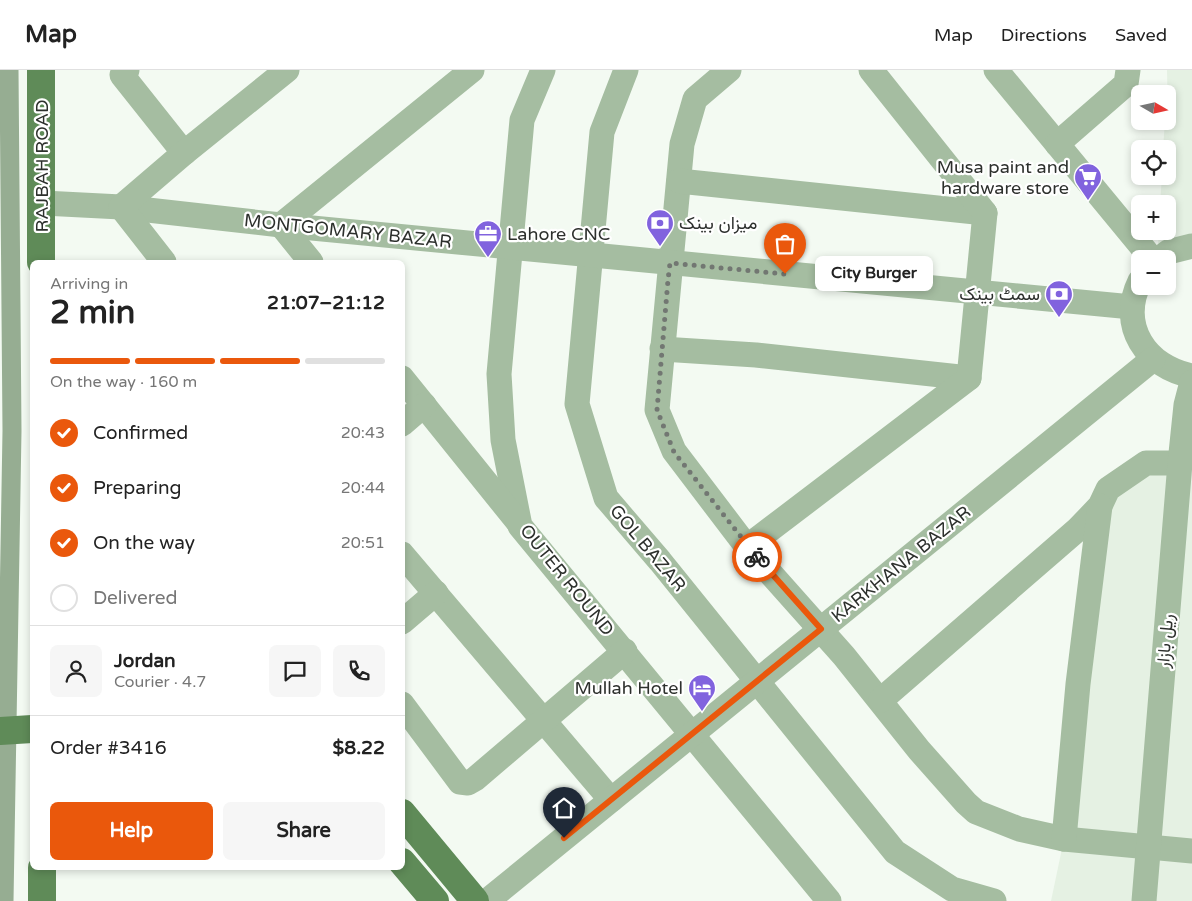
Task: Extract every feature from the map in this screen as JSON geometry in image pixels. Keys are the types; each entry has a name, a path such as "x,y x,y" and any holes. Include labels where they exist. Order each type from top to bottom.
{"main road":[{"name":"RAJBAH ROAD","path":"41,70 41,260"},
{"path":"0,731 30,729"},
{"path":"405,817 475,901"},
{"path":"405,866 435,901"},
{"path":"42,870 42,901"}],"street":[{"path":"128,70 122,75 184,153"},
{"path":"162,260 121,208 184,153 287,70"},
{"path":"308,260 281,225 472,70"},
{"name":"OUTER ROUND","path":"543,70 522,120 499,374 503,440 520,526 625,651 829,901"},
{"name":"GOL BAZAR","path":"626,70 602,132 577,404 606,498 896,852 952,888 994,901"},
{"path":"729,70 695,99 682,144 657,410 674,452 748,547 821,629 919,750 976,812 1019,829 1064,839 1192,850"},
{"path":"748,547 969,378 985,213 871,70"},
{"path":"996,70 1145,250"},
{"path":"1057,144 1123,75"},
{"path":"679,181 985,213"},
{"name":"MONTGOMARY BAZAR","path":"42,203 121,208 1132,307"},
{"path":"1176,250 1192,246"},
{"path":"1136,295 1132,307 1134,324 1139,340 1153,359 1177,373 1192,376"},
{"path":"662,349 756,355 969,378"},
{"name":"KARKHANA BAZAR","path":"487,901 1153,359"},
{"path":"405,382 520,526"},
{"name":"ریل بازار","path":"1144,901 1180,463 1186,405 1192,382"},
{"path":"405,421 424,405"},
{"path":"1064,839 1078,684 1100,506 1108,489 1146,463 1180,463"},
{"path":"880,700 1078,529 1100,506"},
{"path":"405,557 611,800"},
{"path":"405,619 436,593"},
{"path":"405,708 460,782 468,783 625,651"}],"shaded area":[{"path":"1167,70 1192,70 1192,243 1158,244 1158,240 1176,240 1176,195 1161,195 1161,185 1176,185 1176,140 1164,140 1164,130 1176,130 1176,85 1167,85"},
{"path":"1192,398 1192,901 1051,901 1064,839 1101,507 1146,466 1181,465"}],"waterway":[{"path":"4,901 12,431 9,70"}],"way so far":[{"path":"757,557 674,452 657,410 668,280 670,263 785,274"}],"place":[{"name":"Musa paint and hardware store","path":"1088,201"},
{"name":"میزان بینک","path":"660,247"},
{"name":"Lahore CNC","path":"488,258"},
{"name":"City Burger","path":"785,274"},
{"name":"سمٹ بینک","path":"1059,318"},
{"name":"Mullah Hotel","path":"702,712"}],"route":[{"path":"564,838 821,629 757,557"}]}
